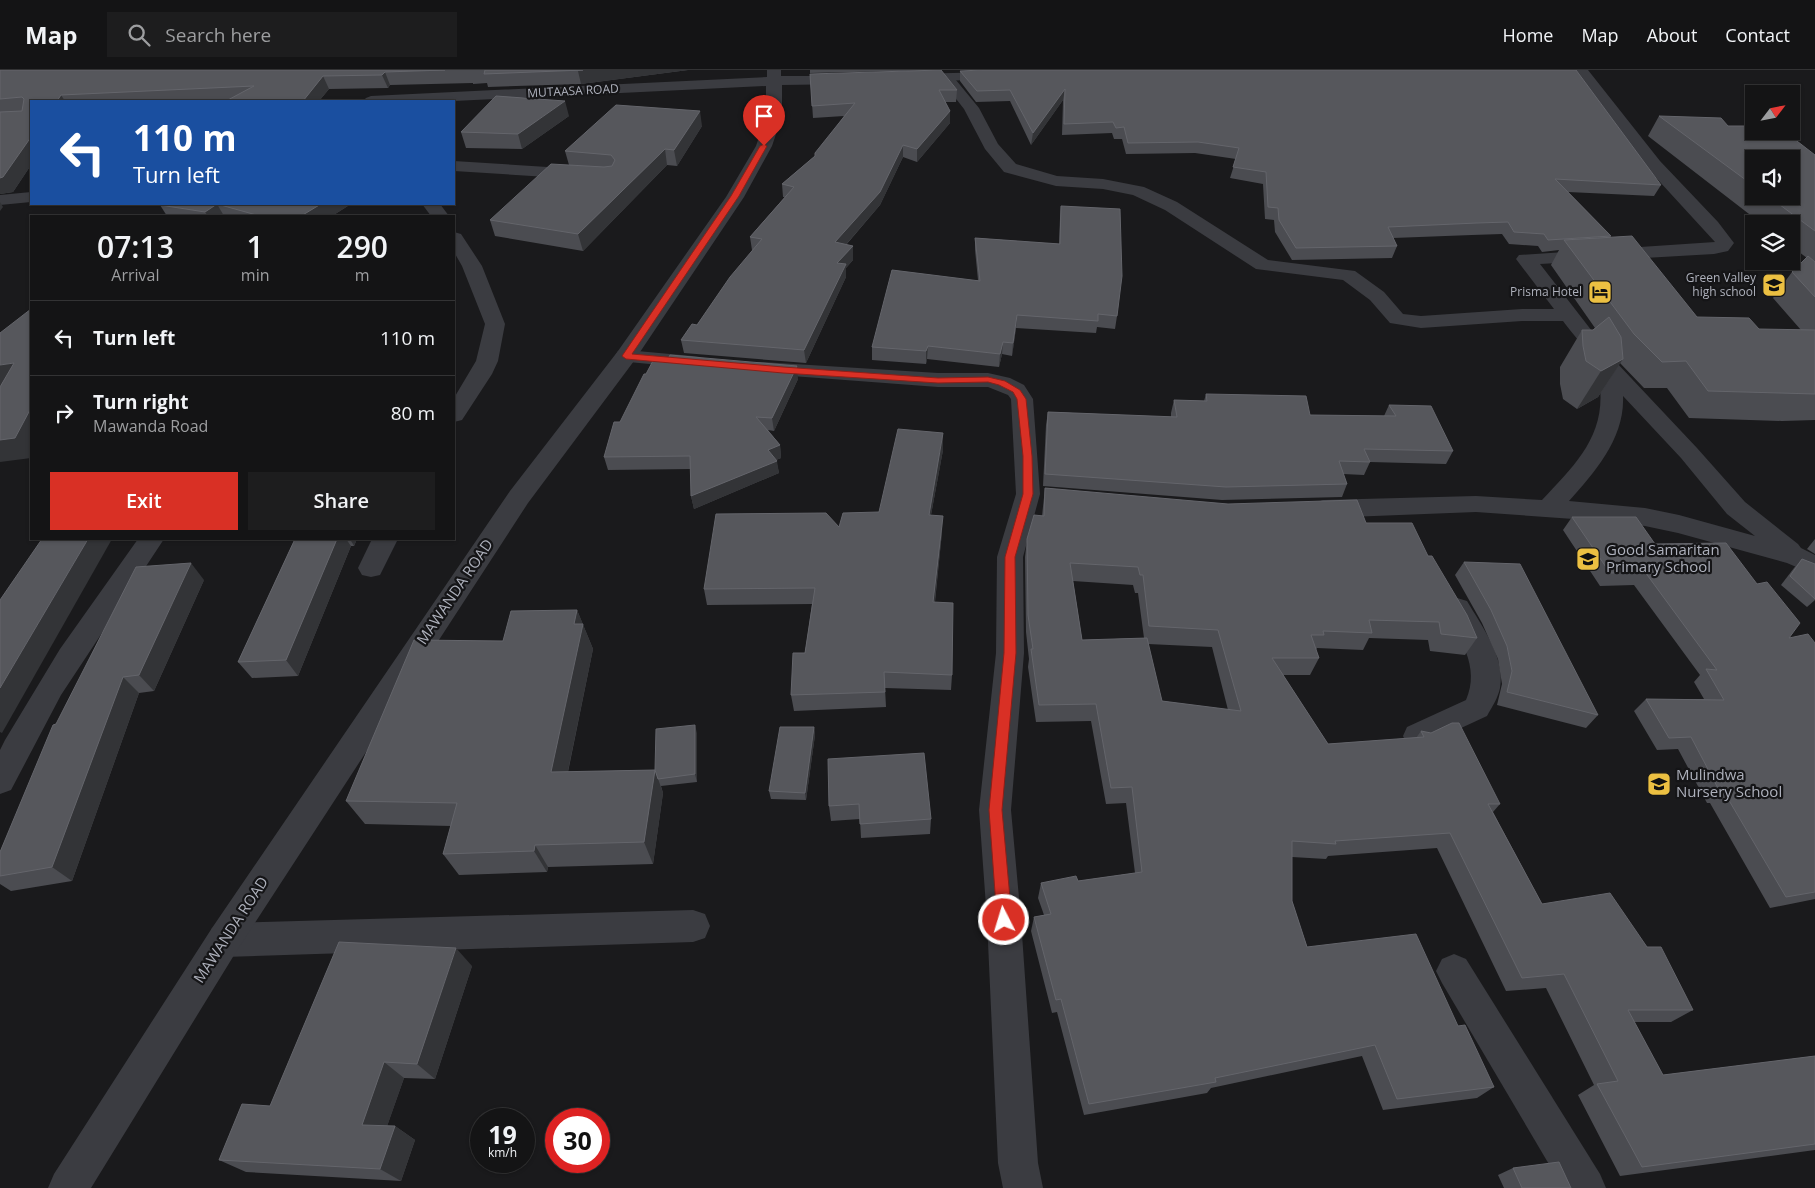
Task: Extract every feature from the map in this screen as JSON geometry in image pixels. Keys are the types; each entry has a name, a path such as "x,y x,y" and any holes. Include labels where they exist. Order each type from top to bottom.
{"street":[{"path":"1580,70 1664,177 1716,229 1725,243 1721,247 1714,248 1526,259 1608,367 1690,453 1736,508 1805,561"},
{"path":"898,78 1008,75"},
{"name":"MUTAASA ROAD","path":"387,100 775,76 860,79"},
{"name":"MAWANDA ROAD","path":"68,1188 224,940 518,497 626,356 735,196 756,160 770,128 775,76"},
{"path":"946,78 971,108 990,146 1010,168 1056,181 1103,184 1138,191 1171,206 1263,265 1348,275 1377,296 1398,319 1421,322 1522,315 1568,315"},
{"path":"455,166 599,175"},
{"path":"0,200 30,197"},
{"path":"455,240 472,266 496,324 487,361 481,374 455,413"},
{"path":"626,356 715,364"},
{"path":"744,366 938,380 988,380 1002,382 1016,390 1022,399 1027,456 1039,495 1010,557 1010,653 995,810 1004,920 1018,1163 1023,1188"},
{"path":"1549,508 1594,455 1609,424 1612,407 1608,367"},
{"path":"1300,509 1476,504 1549,508 1645,517 1805,561"},
{"path":"1398,507 1412,531"},
{"path":"0,781 40,703 68,657 150,540"},
{"path":"371,568 385,540"},
{"path":"1418,736 1477,708 1486,684 1483,660 1470,630 1446,589"},
{"path":"224,940 693,926"},
{"path":"1454,971 1586,1188"}],"building":[{"path":"0,70 445,70 385,72 382,75 323,76 304,100 228,100 254,86 61,95 58,100 30,100 30,138 3,177 0,178 0,112 22,111 24,99 22,97 0,99"},
{"path":"485,70 583,70 484,74"},
{"path":"941,70 957,90 939,90 950,111 917,149 903,145 880,192 835,242 853,246 837,263 846,264 804,350 681,340 692,324 697,325 730,277 762,239 750,237 794,187 782,184 815,156 815,153 855,103 812,106 810,74"},
{"path":"1576,70 1661,185 1555,179 1611,236 1548,240 1544,234 1514,232 1508,222 1477,223 1388,227 1397,246 1296,248 1279,220 1278,208 1268,207 1266,172 1233,167 1239,148 1198,142 1128,143 1124,127 1116,128 1113,122 1064,124 1065,89 1033,133 1010,90 977,91 960,71"},
{"path":"496,96 565,101 518,134 461,132"},
{"path":"616,105 700,111 674,150 665,149 578,234 490,220 551,164 612,166 615,160 611,155 565,151"},
{"path":"1659,116 1721,118 1728,126 1745,126 1745,140 1796,140 1815,155 1815,231 1800,220 1800,215 1794,215 1780,205 1800,205 1800,150 1745,150 1745,179"},
{"path":"160,205 216,205 205,212"},
{"path":"221,205 319,205 303,215 256,215"},
{"path":"1061,206 1120,209 1122,276 1117,316 1098,314 1098,321 1017,315 1013,343 1003,342 1000,354 928,346 926,351 872,347 892,270 980,281 975,238 1060,244"},
{"path":"1632,236 1697,317 1749,318 1759,329 1815,330 1815,394 1708,391 1686,361 1662,362 1634,334 1564,240"},
{"path":"1808,256 1815,262 1815,297 1792,272 1800,270 1800,264"},
{"path":"30,310 30,410 15,438 0,440 0,387 14,363 0,365 0,333"},
{"path":"1609,317 1621,337 1623,359 1601,371 1586,361 1582,330 1593,330"},
{"path":"670,355 797,366 772,418 756,417 780,445 768,450 777,461 691,496 690,456 604,457 614,422 620,422 644,374 646,374 655,357 668,359"},
{"path":"1206,394 1306,396 1310,415 1396,416 1389,405 1431,406 1453,451 1364,449 1370,462 1339,461 1347,484 1226,487 1045,474 1048,412 1177,417 1174,400 1207,401"},
{"path":"898,429 943,433 929,515 943,516 933,602 953,603 952,675 884,672 885,692 791,695 793,653 805,653 815,588 704,589 716,514 826,513 839,527 843,513 879,512"},
{"path":"1045,488 1228,504 1357,500 1366,523 1412,523 1428,556 1432,556 1467,615 1477,638 1441,634 1439,622 1369,620 1372,633 1323,631 1324,635 1311,635 1319,658 1272,658 1328,744 1424,737 1421,731 1431,733 1452,723 1459,723 1500,804 1488,804 1542,904 1610,893 1647,947 1661,947 1693,1010 1628,1010 1663,1075 1815,1056 1815,1144 1642,1167 1597,1084 1618,1081 1564,974 1522,978 1450,833 1335,841 1336,844 1292,841 1292,901 1307,947 1416,934 1458,1026 1465,1025 1494,1087 1397,1099 1375,1045 1215,1078 1216,1082 1089,1104 1061,999 1056,1000 1034,917 1051,914 1041,883 1076,876 1078,881 1142,872 1132,787 1111,788 1096,704 1039,705 1028,615 1027,539 1034,515 1044,516","holes":["1070,563 1138,567 1140,575 1143,575 1149,626 1218,630 1241,711 1162,701 1147,638 1082,640"]},
{"path":"1572,517 1636,517 1655,544 1726,543 1757,584 1767,582 1800,623 1789,638 1808,634 1815,643 1815,892 1786,897 1724,792 1720,792 1691,737 1669,738 1646,699 1724,700 1706,669 1717,670 1645,572 1610,573"},
{"path":"41,540 87,540 0,688 0,600"},
{"path":"295,540 337,540 286,660 238,662"},
{"path":"1802,559 1815,564 1815,599 1790,576"},
{"path":"1464,562 1520,564 1598,715 1507,692 1512,671 1507,646 1491,610"},
{"path":"191,563 139,675 123,677 52,867 0,876 0,852 53,725 56,724 136,567"},
{"path":"577,610 574,624 583,624 551,772 655,770 644,842 535,845 534,851 443,854 457,803 346,801 414,640 503,641 511,611"},
{"path":"695,725 695,774 658,779 655,770 656,729"},
{"path":"780,727 814,727 805,793 769,791"},
{"path":"924,753 931,819 860,824 859,804 829,806 828,759"},
{"path":"339,942 456,948 417,1064 384,1062 362,1125 395,1126 380,1169 219,1160 242,1104 270,1106"},
{"path":"1559,1162 1571,1188 1522,1188 1513,1168"}],"place":[{"name":"Green Valley high school","path":"1774,285"},
{"name":"Prisma Hotel","path":"1600,292"},
{"name":"Good Samaritan Primary School","path":"1588,559"},
{"name":"Mulindwa Nursery School","path":"1659,784"}],"route":[{"path":"764,146 735,196 626,356 783,370 938,380 988,380 1002,382 1016,390 1022,399 1028,494 1010,557 1010,653 995,810 1004,920"}]}
